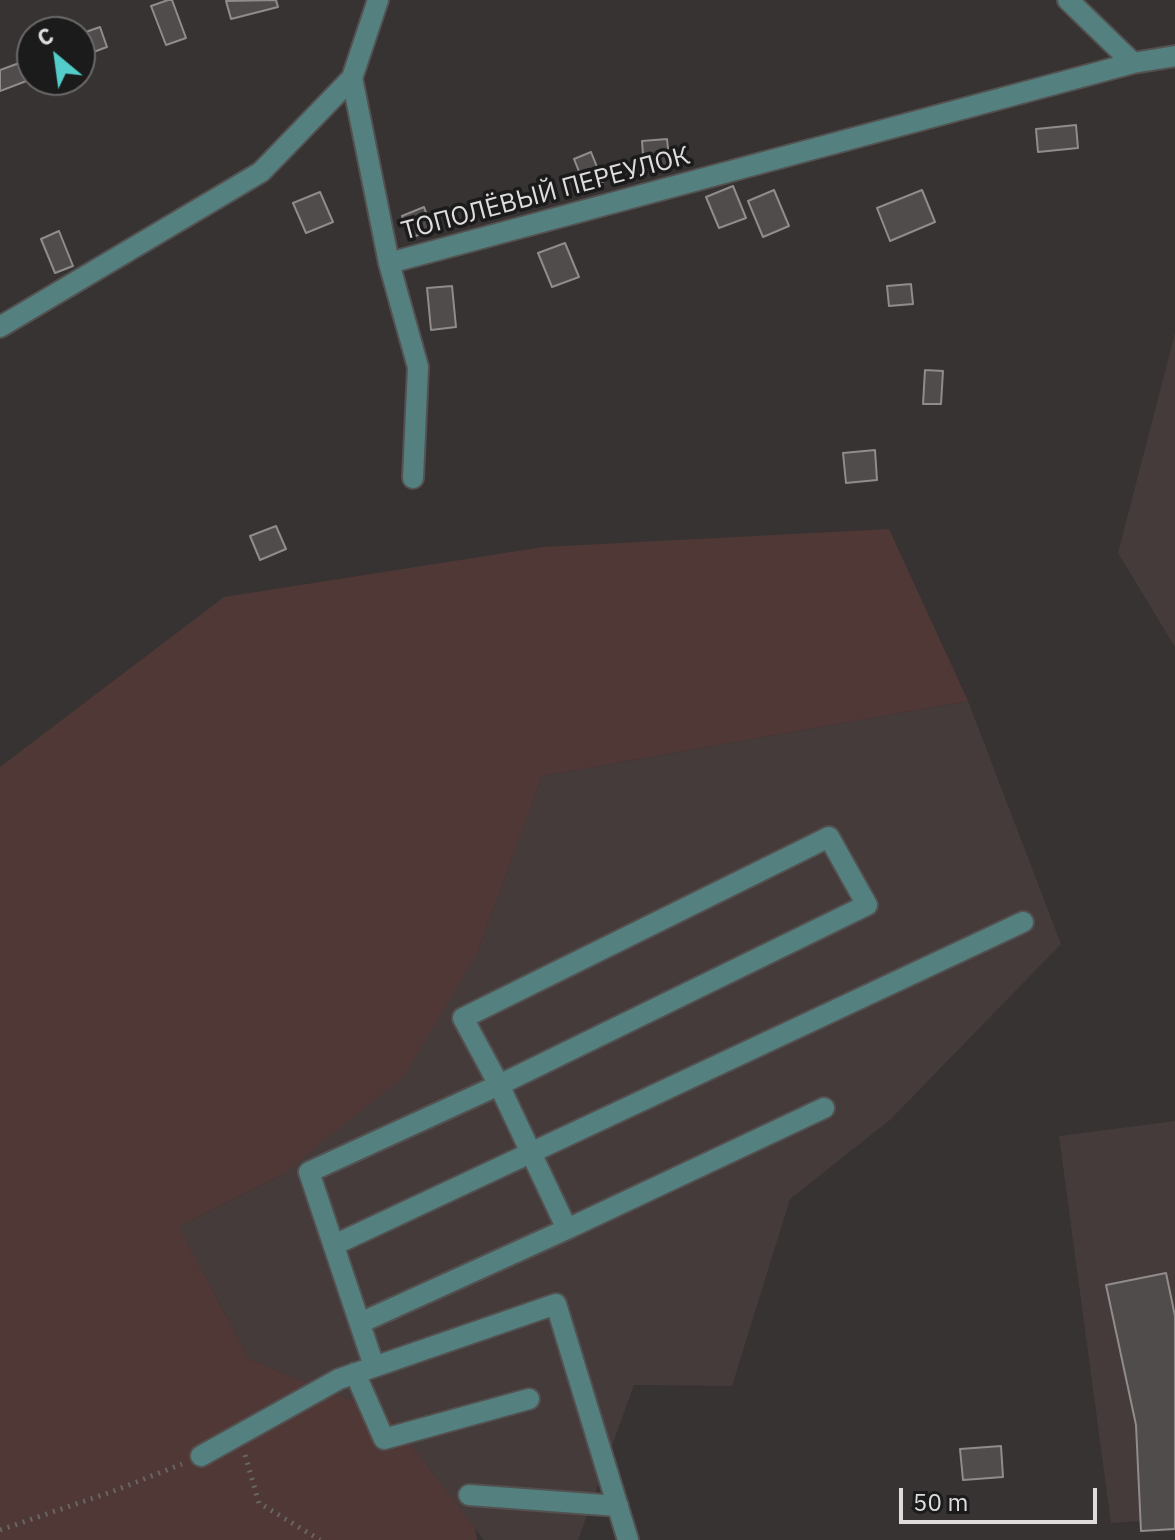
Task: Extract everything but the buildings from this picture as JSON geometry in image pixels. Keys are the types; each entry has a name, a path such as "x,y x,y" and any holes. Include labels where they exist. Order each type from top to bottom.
{"street":[{"path":"0,327 261,172 352,78 378,0"},
{"path":"1068,0 1133,63"},
{"name":"ТОПОЛЁВЫЙ ПЕРЕУЛОК","path":"352,78 389,263 1133,63 1175,56"},
{"path":"389,263 418,367 413,478"},
{"path":"374,1366 309,1172 499,1085 867,905 829,837 463,1018 499,1085 567,1229"},
{"path":"334,1245 1023,922"},
{"path":"360,1323 824,1108"},
{"path":"201,1456 339,1379 556,1304 628,1540"},
{"path":"355,1373 384,1439 529,1399"},
{"path":"469,1495 618,1506"}],"path":[{"path":"239,1435 259,1503 320,1540"},
{"path":"0,1530 111,1492 201,1456"}],"shaded area":[{"path":"1175,333 1175,647 1118,553"},
{"path":"889,529 968,701 542,776 478,951 404,1076 283,1174 179,1227 249,1359 388,1415 475,1528 477,1540 0,1540 0,767 224,597 543,547"},
{"path":"968,701 1061,944 890,1120 790,1199 732,1386 634,1385 578,1540 484,1540 388,1415 249,1359 179,1227 283,1174 478,951 542,776"},
{"path":"1175,1121 1175,1519 1111,1523 1059,1136"}]}
